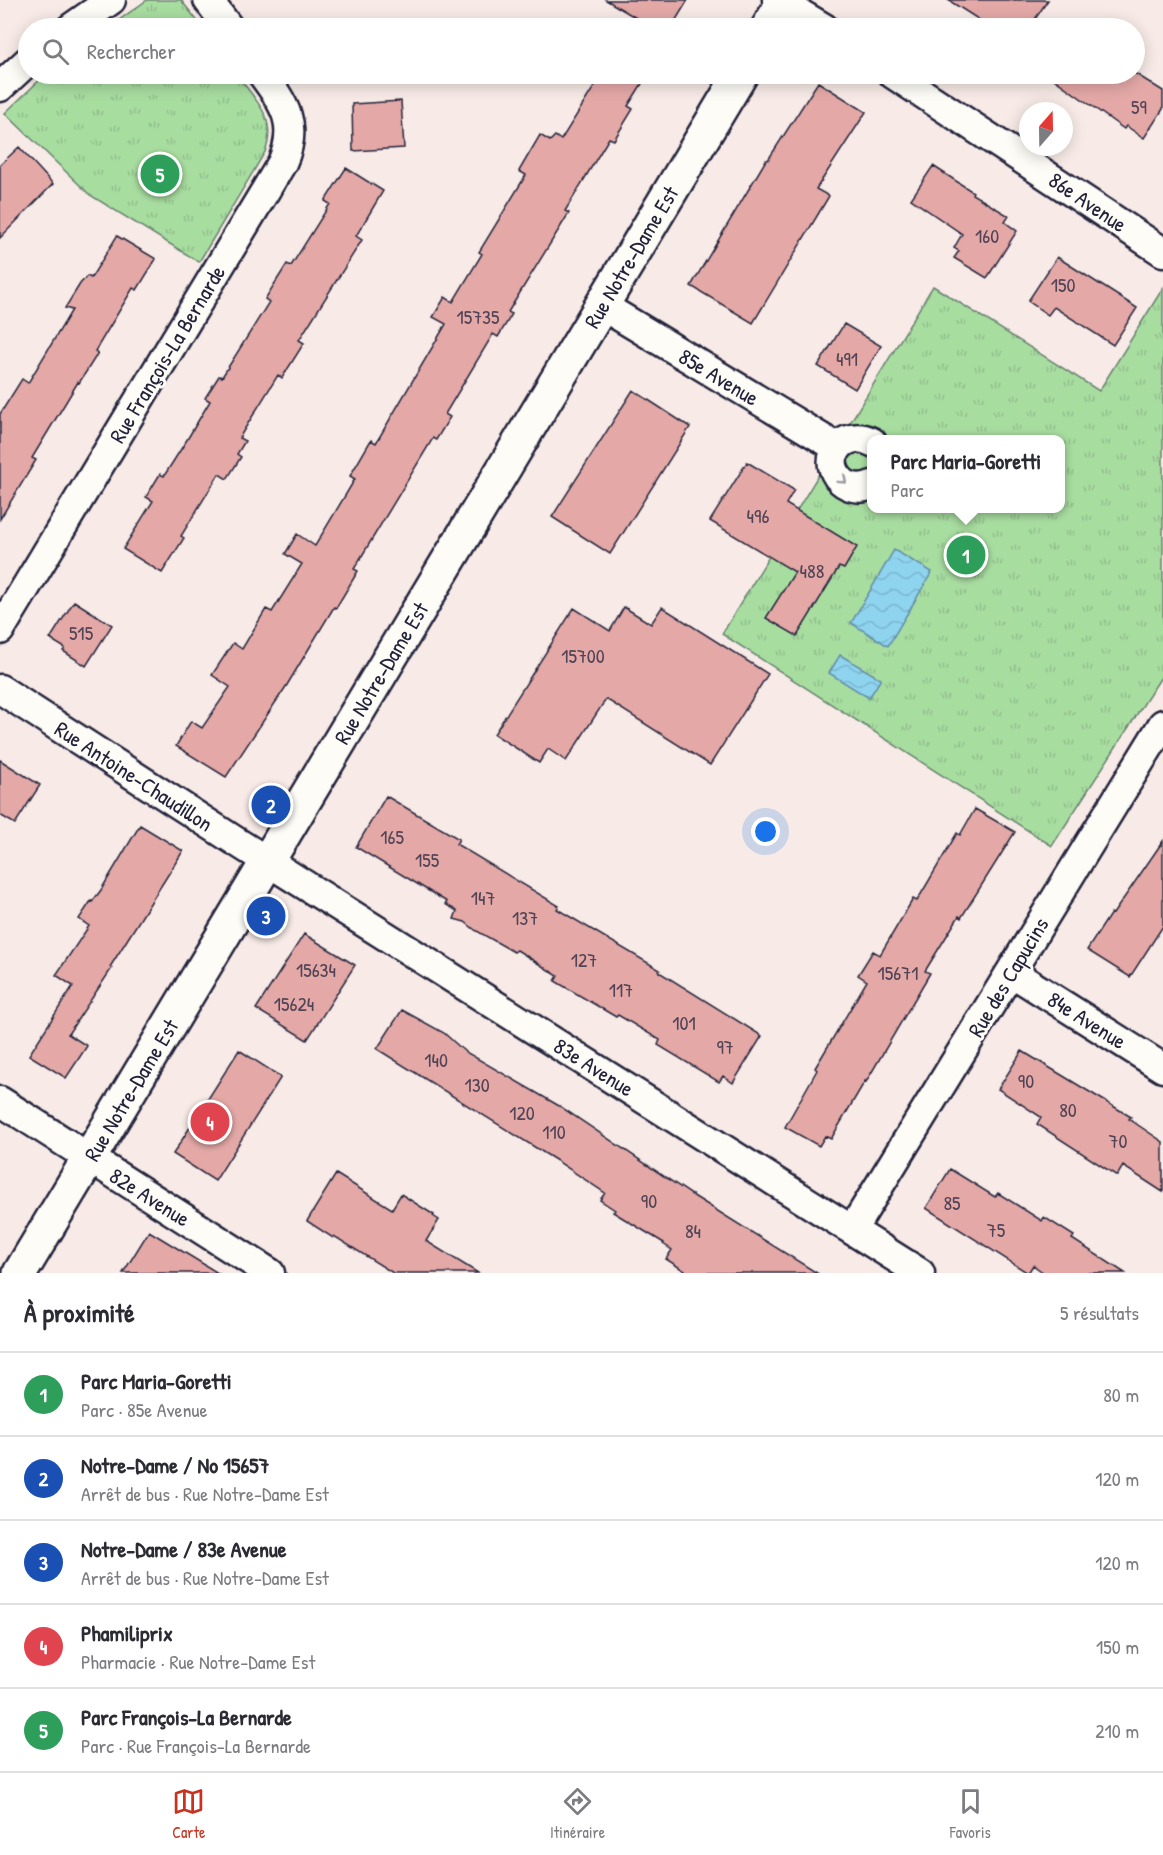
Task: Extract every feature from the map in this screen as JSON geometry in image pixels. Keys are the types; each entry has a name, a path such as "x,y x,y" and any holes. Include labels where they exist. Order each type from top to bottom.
{"main road":[{"name":"Rue Notre-Dame Est","path":"20,1273 735,84"}],"street":[{"path":"85,18 111,0"},
{"path":"208,0 222,18"},
{"path":"778,8 801,18"},
{"path":"0,87 18,70"},
{"name":"Rue François-La Bernarde","path":"0,630 282,163 289,148 291,133 288,117 280,99 269,84"},
{"name":"86e Avenue","path":"909,84 1159,240"},
{"name":"85e Avenue","path":"601,305 838,448"},
{"path":"867,440 851,439 838,448 833,465 840,480 855,489 867,487"},
{"name":"Rue Antoine-Chaudillon","path":"0,689 269,862"},
{"name":"Rue des Capucins","path":"852,1230 1163,724"},
{"name":"83e Avenue","path":"269,862 920,1273"},
{"name":"84e Avenue","path":"1011,972 1163,1068"},
{"name":"82e Avenue","path":"0,1101 270,1273"}],"green space":[{"path":"147,0 181,0 195,18 122,18"},
{"path":"35,84 244,84 263,110 269,129 265,152 199,262 90,195 5,113"},
{"path":"933,286 1099,391 1163,288 1163,674 1052,846 722,634"}],"water":[{"path":"894,550 932,572 888,646 851,623"},
{"path":"840,655 881,679 869,698 829,673"}],"building":[{"path":"606,0 688,0 677,18 636,18"},
{"path":"948,0 1048,0 1036,18 976,18"},
{"path":"1145,80 1163,91 1163,109 1144,138 1126,126 1124,129 1061,84 1145,84"},
{"path":"596,84 642,84 628,106 633,109 614,140 609,138 565,211 569,213 508,312 512,314 498,337 493,334 445,414 450,417 436,440 433,438 354,569 358,571 336,608 334,607 287,685 226,777 176,746 191,721 202,728 230,687 212,675 233,643 242,649 266,609 272,612 302,564 285,554 297,534 315,546 355,479 350,476 371,440 376,443 446,324 433,317 445,297 453,302 482,254 479,252 526,175 519,171 540,135 550,141 555,136 561,140"},
{"path":"817,84 821,84 866,112 816,189 829,196 753,323 691,286"},
{"path":"401,101 404,148 353,151 352,104"},
{"path":"19,147 53,184 0,238 0,165"},
{"path":"933,166 973,192 972,194 1009,216 1005,222 1017,231 987,278 954,258 959,251 954,248 962,234 911,199"},
{"path":"346,168 383,191 356,236 362,240 299,340 304,343 282,378 278,375 239,438 245,441 237,454 241,457 227,479 219,474 181,536 184,538 162,573 123,549 153,501 146,497 160,474 164,476 188,438 210,401 205,398 219,376 222,377 269,302 265,299 287,264 291,266 330,204 325,201"},
{"path":"117,236 156,259 137,290 133,288 95,351 98,353 32,458 36,460 0,519 0,414 22,379 28,383 72,310 65,308 80,284 87,276 91,278"},
{"path":"1057,257 1137,308 1113,345 1054,307 1048,315 1028,301"},
{"path":"844,324 881,346 855,389 818,366"},
{"path":"633,390 690,427 610,554 552,517"},
{"path":"747,462 794,490 786,504 857,547 844,569 839,567 797,636 766,618 795,572 710,521"},
{"path":"74,601 112,625 86,666 63,651 65,648 50,639"},
{"path":"624,607 651,624 662,607 768,674 710,765 606,699 566,761 548,749 539,763 494,734 574,608 610,631"},
{"path":"0,760 40,785 15,824 0,815"},
{"path":"386,796 459,839 456,844 559,906 557,909 660,970 659,972 762,1036 733,1083 723,1076 719,1082 658,1045 660,1040 555,981 558,976 517,950 514,952 465,922 454,919 457,911 445,904 447,902 356,847"},
{"path":"975,809 1015,832 925,971 930,973 831,1139 825,1136 819,1146 785,1127 817,1070 815,1068 867,981 858,975 873,951 880,955 913,899 917,901 957,833 960,835"},
{"path":"140,825 183,851 110,967 112,968 68,1034 87,1046 66,1078 29,1055 73,986 56,975 89,926 79,919 101,890"},
{"path":"1163,841 1163,926 1130,977 1087,950"},
{"path":"304,934 355,965 307,1040 256,1009"},
{"path":"402,1010 444,1033 464,1051 561,1107 692,1195 817,1273 688,1273 666,1259 672,1250 664,1243 613,1212 615,1210 600,1200 605,1193 377,1049"},
{"path":"239,1050 281,1077 215,1181 173,1154"},
{"path":"1022,1051 1131,1117 1129,1119 1163,1142 1163,1192 1123,1166 1117,1176 1037,1124 1041,1117 998,1089"},
{"path":"950,1169 995,1197 998,1193 1042,1221 1044,1217 1074,1236 1072,1239 1125,1273 1044,1273 1033,1265 1028,1273 926,1208"},
{"path":"336,1174 392,1209 401,1194 434,1215 439,1220 426,1241 478,1273 393,1273 307,1221"},
{"path":"149,1231 218,1273 123,1273"}],"place":[{"name":"Parc François-La Bernarde","path":"160,174"},
{"name":"Parc Maria-Goretti","path":"966,555"},
{"name":"Notre-Dame / No 15657","path":"271,805"},
{"name":"Notre-Dame / 83e Avenue","path":"266,916"},
{"name":"Phamiliprix","path":"210,1122"}]}
